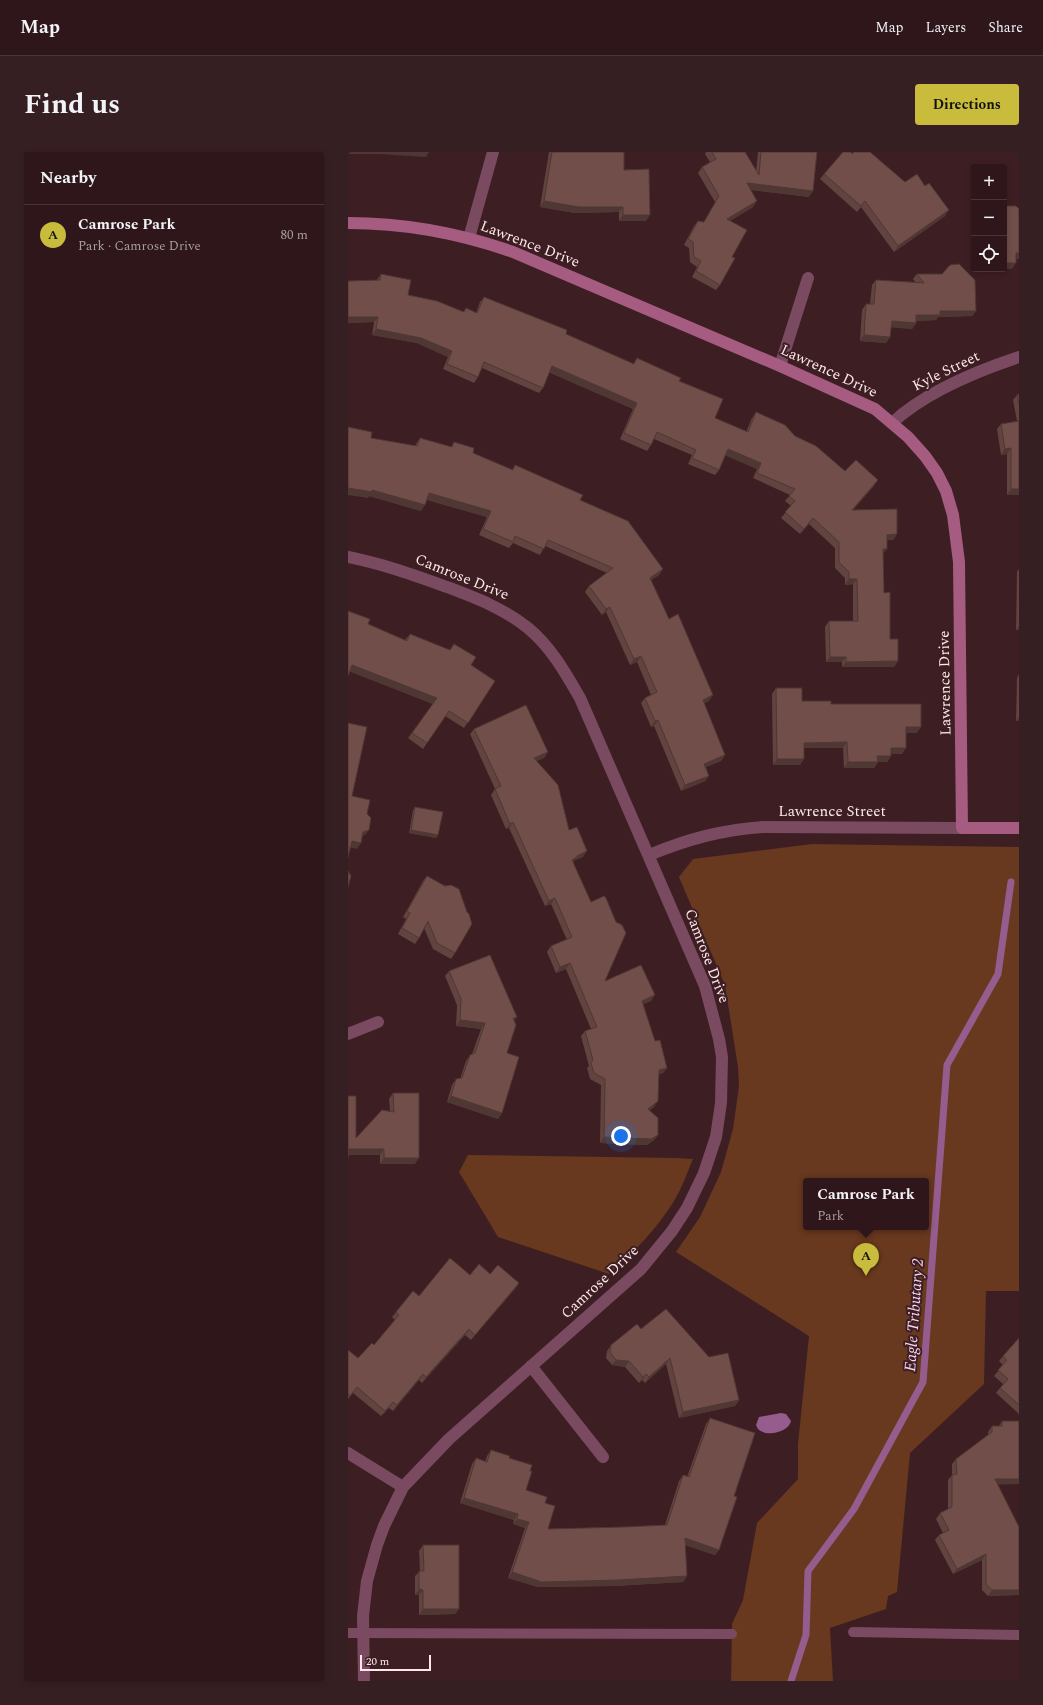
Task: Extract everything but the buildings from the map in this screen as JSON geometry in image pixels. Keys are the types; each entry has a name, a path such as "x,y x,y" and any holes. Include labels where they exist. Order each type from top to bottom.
{"street":[{"path":"469,238 493,152"},
{"name":"Lawrence Drive","path":"348,223 404,226 469,238 513,252 780,366 875,410 892,423 925,456 937,473 946,491 953,515 957,538 959,562 962,828"},
{"path":"780,366 808,278"},
{"name":"Kyle Street","path":"892,423 913,405 966,378 1019,357"},
{"name":"Camrose Drive","path":"348,557 395,568 491,604 528,628 543,642 556,658 580,698 705,986 719,1039 722,1079 721,1103 716,1137 704,1172 686,1208 672,1231 652,1257 641,1269 449,1438 403,1487 384,1526 370,1566 364,1597 364,1681"},
{"name":"Lawrence Street","path":"649,855 696,837 734,829 763,827 1019,828"},
{"path":"348,1034 378,1022"},
{"path":"530,1366 603,1457"},
{"path":"348,1453 403,1487"}],"lane":[{"path":"854,1632 1019,1635"},
{"path":"348,1633 732,1634"}],"shaded area":[{"path":"812,844 1019,847 1019,1291 986,1291 984,1384 910,1453 897,1592 888,1596 886,1609 830,1628 833,1681 731,1681 732,1624 743,1600 757,1523 798,1479 798,1444 809,1336 676,1252 700,1217 721,1172 733,1129 739,1086 738,1067 725,985 679,877 693,859"},
{"path":"468,1155 693,1159 677,1196 653,1231 609,1274 498,1237 459,1172"},
{"path":"781,1413 786,1414 791,1421 786,1428 781,1431 771,1433 766,1433 758,1429 756,1425 759,1417"}],"waterway":[{"name":"Eagle Tributary 2","path":"791,1681 806,1635 808,1571 854,1509 923,1382 947,1065 998,974 1011,882"}],"place":[{"name":"Camrose Park","path":"866,1276"}]}
